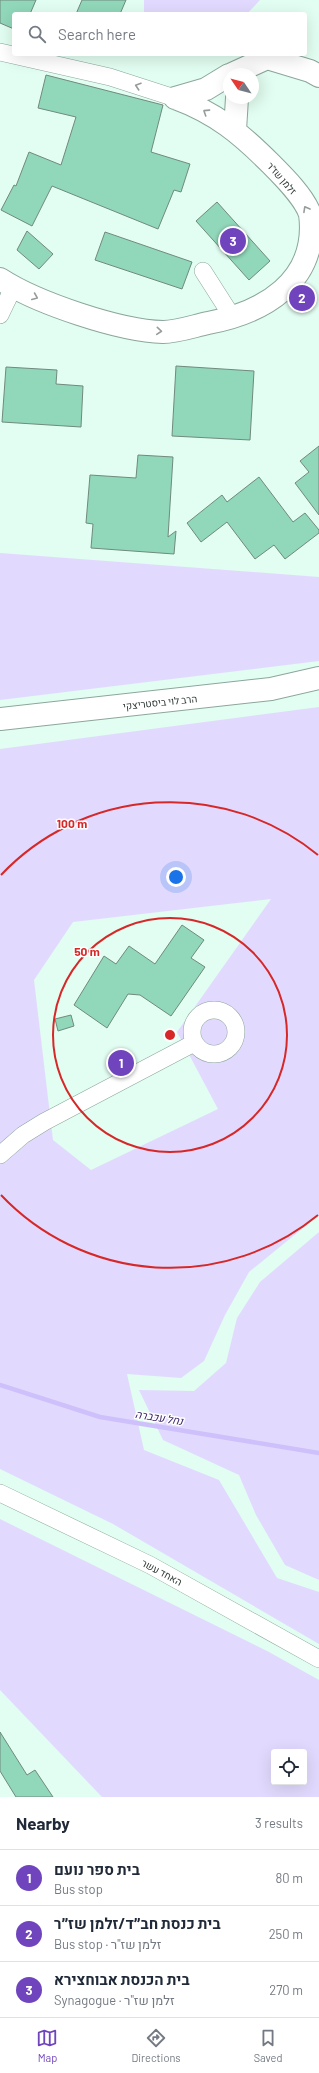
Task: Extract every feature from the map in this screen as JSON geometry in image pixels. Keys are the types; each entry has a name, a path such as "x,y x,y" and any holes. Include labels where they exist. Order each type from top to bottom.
{"street":[{"name":"זלמן שז\"ר","path":"0,52 12,55"},
{"name":"זלמן שז\"ר","path":"7,283 77,313 130,327 164,332 233,318 287,292 302,277 313,252 314,238 309,213 293,187 236,130 197,106 110,77 18,56"},
{"path":"245,68 267,58 310,71 319,76"},
{"path":"259,71 281,63"},
{"path":"175,98 206,88 223,79"},
{"path":"236,130 237,104"},
{"path":"203,271 233,318"},
{"path":"0,315 7,283"},
{"name":"הרב לוי ביסטריצקי","path":"0,719 271,690 319,678"},
{"path":"0,1155 23,1135 44,1122 194,1043"},
{"name":"האחד עשר","path":"0,1493 150,1565 319,1659"}],"shaded area":[{"path":"144,0 260,0 249,12 144,12"},
{"path":"0,553 319,577 319,661 0,700"},
{"path":"319,707 319,1215 249,1272 225,1315 204,1361 181,1378 127,1374 144,1450 219,1480 277,1578 319,1592 319,1644 113,1524 0,1469 0,749","holes":["271,899 177,1032 218,1109 91,1170 53,1140 34,980 73,922"]},
{"path":"319,1232 319,1580 285,1565 256,1515 239,1475 163,1440 139,1390 194,1391 226,1363 237,1318 260,1282"},
{"path":"0,1519 269,1652 319,1680 319,1797 102,1797 0,1690"}],"building":[{"path":"0,0 36,0 31,12 12,12 12,28 0,23"},
{"path":"82,0 126,0 121,12 77,12"},
{"path":"46,75 163,105 151,152 190,164 181,192 174,190 158,229 52,186 32,226 1,210 14,185 16,186 29,152 61,165 76,117 38,108"},
{"path":"217,202 270,261 249,280 196,221"},
{"path":"27,231 53,254 39,269 17,250"},
{"path":"105,232 192,262 182,289 95,260"},
{"path":"176,366 254,371 250,440 172,436"},
{"path":"6,367 57,370 56,384 83,386 81,427 2,422"},
{"path":"319,446 319,515 295,483 309,472 300,461"},
{"path":"138,455 173,457 168,537 176,531 174,554 91,548 93,524 86,523 90,475 136,478"},
{"path":"259,477 293,522 305,513 319,530 319,533 285,559 274,545 255,559 227,522 201,542 187,523 222,495 227,502"},
{"path":"182,925 204,940 191,958 205,967 171,1016 140,995 128,994 107,1028 74,1005 104,956 116,964 129,946 155,964"},
{"path":"71,1015 74,1026 58,1031 55,1019"},
{"path":"0,1732 27,1775 35,1770 53,1797 16,1797 0,1771"}],"waterway":[{"name":"נחל עכברה","path":"0,1385 100,1417 319,1453"}],"place":[{"name":"בית הכנסת אבוחצירא","path":"233,241"},
{"name":"בית כנסת חב״ד/זלמן שז״ר","path":"302,298"},
{"name":"בית ספר נועם","path":"121,1063"}]}
